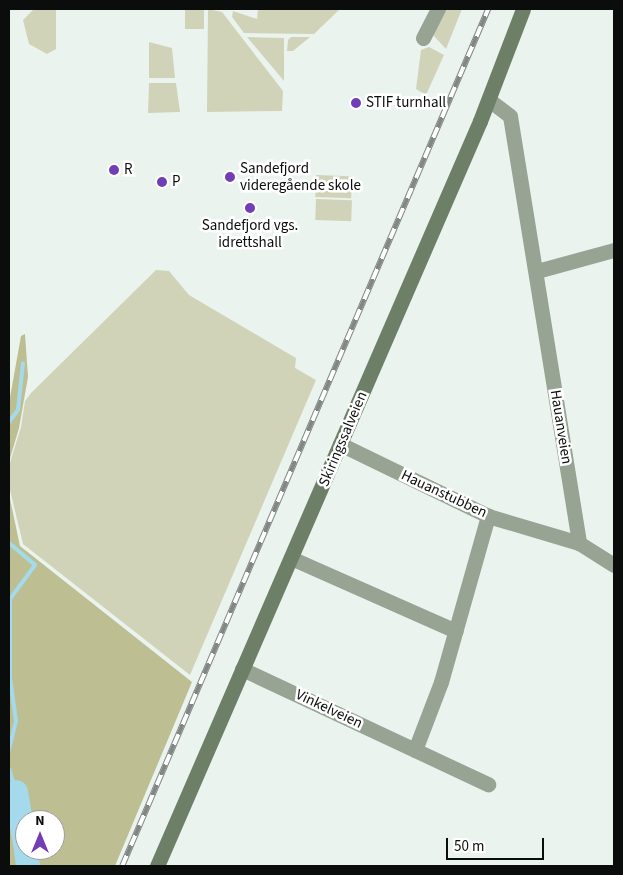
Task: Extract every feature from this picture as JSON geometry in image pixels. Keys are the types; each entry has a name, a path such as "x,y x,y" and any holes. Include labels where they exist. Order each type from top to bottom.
{"main road":[{"name":"Skiringssalveien","path":"157,866 489,100 523,9"}],"street":[{"path":"423,38 438,9"},
{"name":"Hauanveien","path":"489,100 510,116 537,271 579,543"},
{"path":"537,271 614,250"},
{"name":"Hauanstubben","path":"340,444 488,516 579,543"},
{"path":"415,750 441,682 488,516"},
{"path":"579,543 614,565"},
{"path":"291,558 456,631"},
{"name":"Vinkelveien","path":"242,669 488,784"}],"green space":[{"path":"34,9 56,9 56,49 47,54 29,44 23,20"},
{"path":"185,9 204,9 204,29 185,29"},
{"path":"208,9 222,12 283,91 282,111 207,112"},
{"path":"258,9 340,9 314,34 244,33 232,17 233,11 257,19"},
{"path":"444,9 462,9 446,49 433,35"},
{"path":"247,37 284,38 284,81"},
{"path":"291,37 310,37 293,51 287,51 288,40"},
{"path":"149,42 172,48 175,78 149,78"},
{"path":"429,47 444,55 426,95 416,89 421,50"},
{"path":"149,83 176,83 180,112 148,113"},
{"path":"316,175 352,176 351,198 315,197"},
{"path":"316,199 352,200 351,221 315,220"},
{"path":"156,270 169,271 189,295 296,358 295,368 316,380 190,675 23,544 9,486 9,466 21,427 25,401"},
{"path":"25,334 28,377 19,428 9,462 9,403 21,336"},
{"path":"9,494 20,546 192,682 115,866 9,866"}],"waterway":[{"path":"9,422 18,410 23,363"},
{"path":"9,543 35,565 10,599 10,678 16,721 9,750"},
{"path":"9,769 16,792"},
{"path":"16,792 19,810"},
{"path":"27,860 28,866"}],"railway":[{"path":"122,866 488,9"}],"place":[{"name":"STIF turnhall","path":"356,103"},
{"name":"R","path":"114,170"},
{"name":"Sandefjord videregående skole","path":"230,177"},
{"name":"P","path":"162,182"},
{"name":"Sandefjord vgs. idrettshall","path":"250,208"}]}
